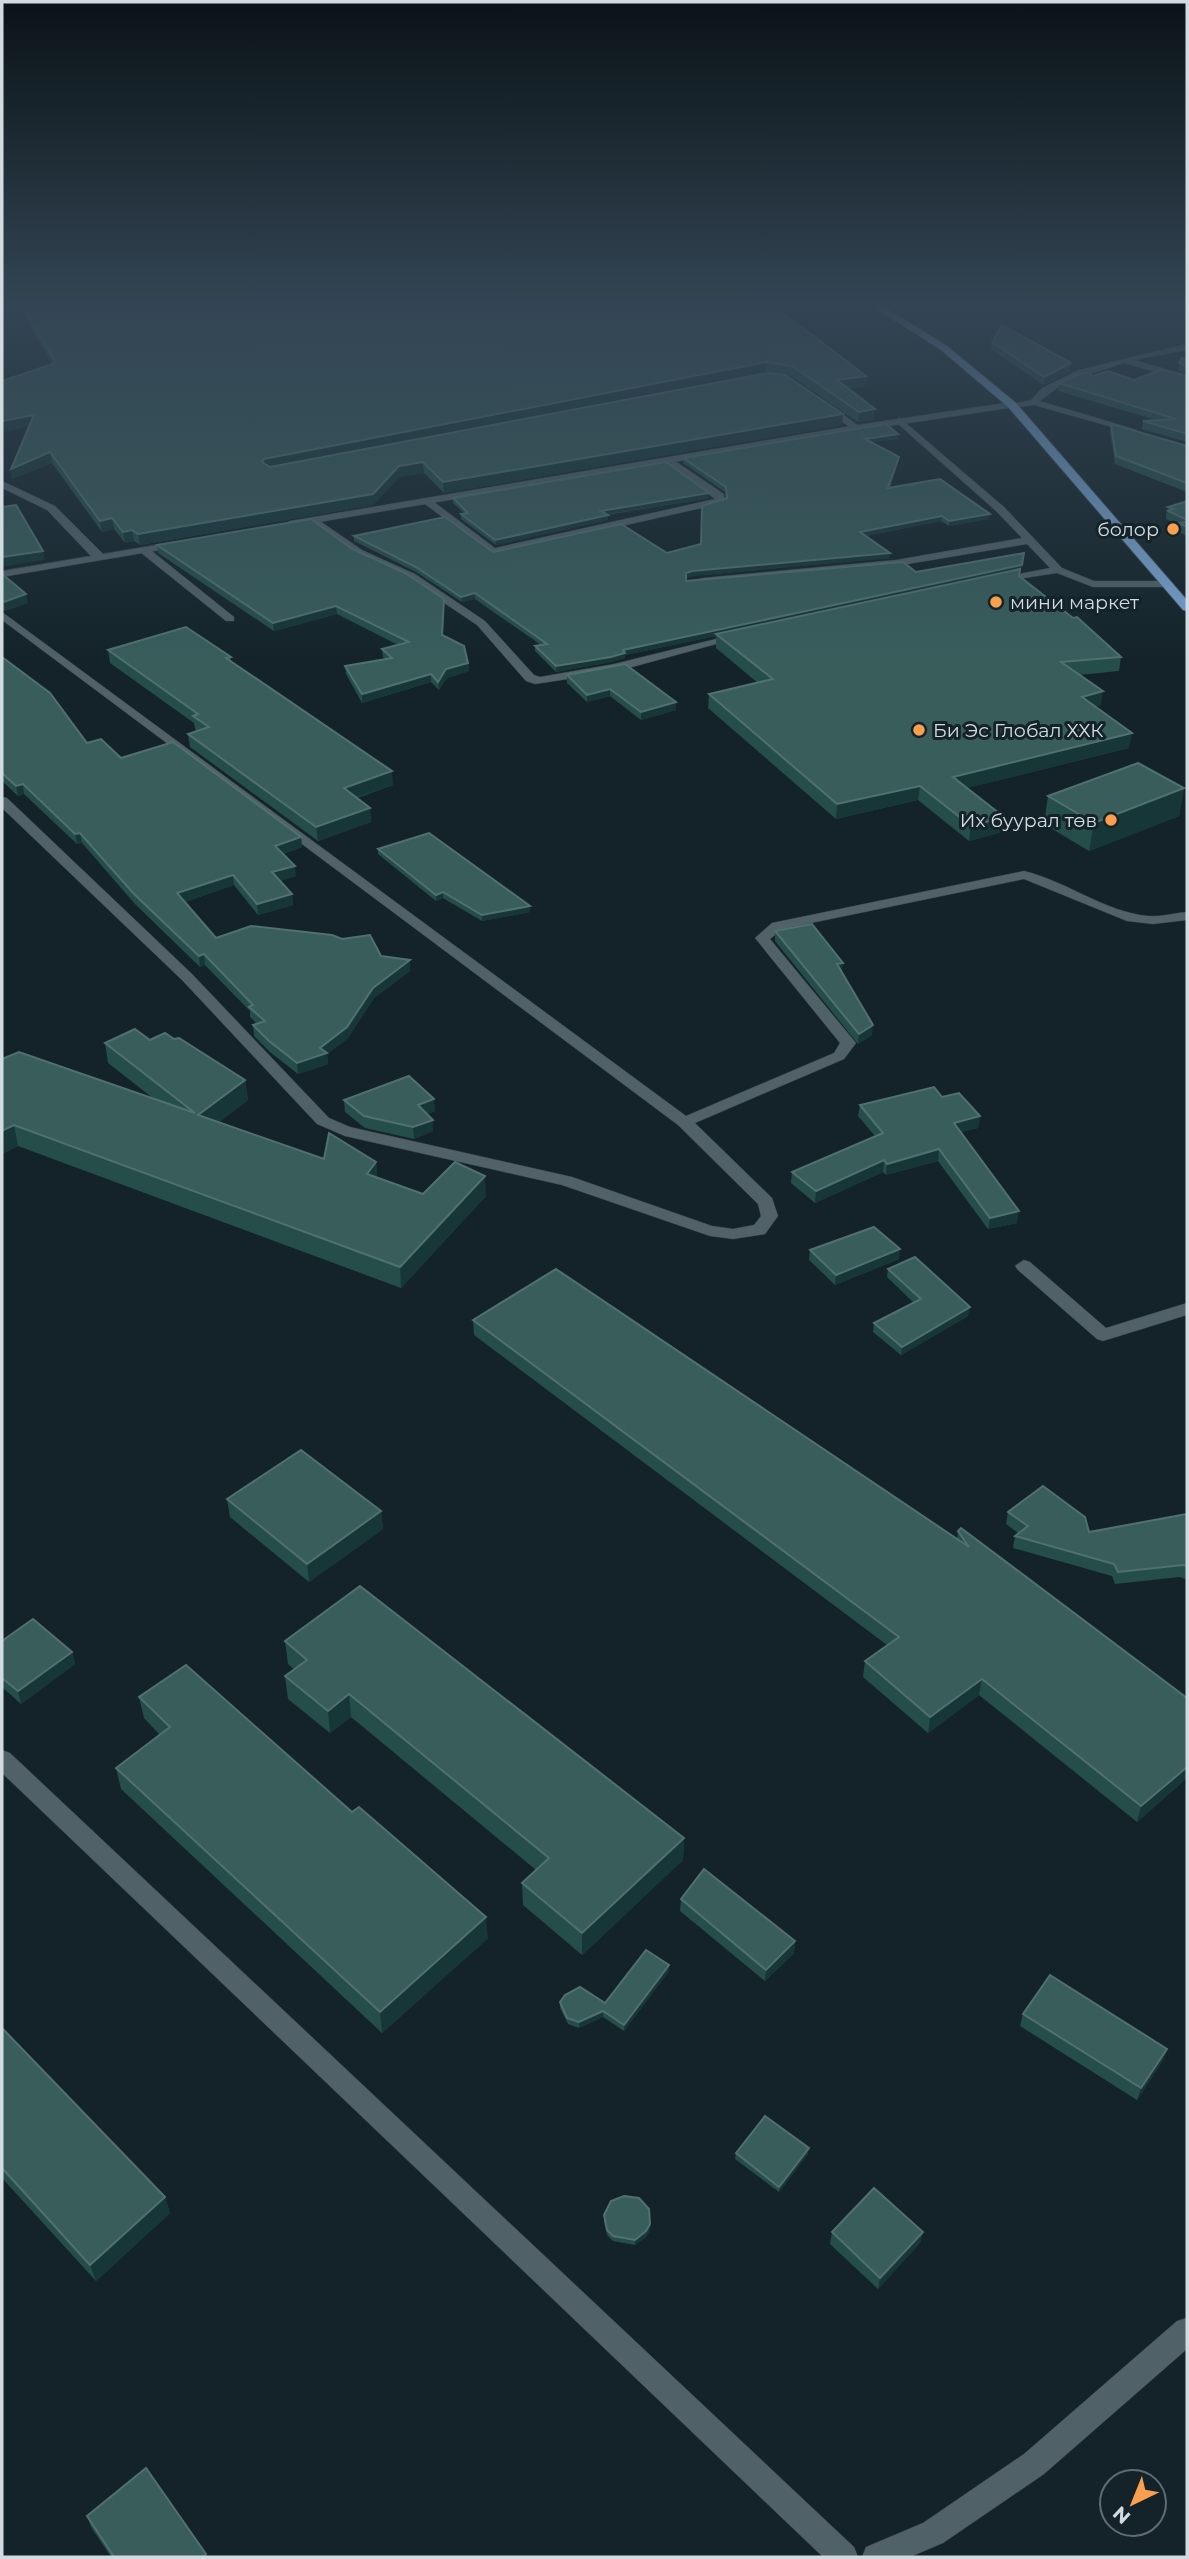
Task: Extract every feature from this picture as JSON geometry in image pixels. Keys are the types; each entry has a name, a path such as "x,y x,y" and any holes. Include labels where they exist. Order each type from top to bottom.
{"highway":[{"path":"1029,424 1187,607"}],"street":[{"path":"852,424 857,428"},
{"path":"274,527 879,424"},
{"path":"904,424 976,487 1058,570 1093,584 1168,584"},
{"path":"1108,424 1150,437"},
{"path":"426,501 493,552 720,501 720,496 668,460"},
{"path":"2,484 41,500 100,557"},
{"path":"313,520 358,552 411,576 481,623 530,678 539,681 614,668 649,657 753,634"},
{"path":"692,582 897,563 1030,540"},
{"path":"2,574 196,541"},
{"path":"144,550 230,619"},
{"path":"982,583 1058,570"},
{"path":"2,615 684,1122 766,1202 770,1216 759,1230 733,1234 710,1231 566,1181 334,1126 323,1121 187,977 2,801"},
{"path":"684,1122 839,1056 848,1043 762,938 776,926 1024,875 1049,879 1122,914 1149,920 1187,916"},
{"path":"1024,1266 1103,1335 1187,1309"},
{"path":"2,1759 844,2557"},
{"path":"876,2557 933,2533 1034,2464 1187,2332"}],"building":[{"path":"30,424 443,424 264,459 262,462 270,467 496,424 782,424 443,482 423,462 399,466 373,494 138,534 132,530 123,532 112,518 100,521 50,452 11,469"},
{"path":"887,424 898,434 865,439 899,457 888,488 940,479 990,514 949,521 942,516 860,532 890,553 692,571 686,573 686,581 903,562 916,572 1024,553 1022,565 623,650 625,653 611,657 556,666 535,646 547,644 475,593 461,597 416,567 354,536 445,517 493,552 621,524 667,553 701,544 702,506 727,498 726,487 683,458"},
{"path":"1111,424 1187,446 1187,483 1116,456"},
{"path":"1155,424 1187,424 1187,434"},
{"path":"666,462 709,493 601,511 608,515 495,540 461,514 468,513 453,498"},
{"path":"1187,501 1187,520 1168,511 1174,509 1168,507"},
{"path":"16,505 43,551 2,557 2,507"},
{"path":"311,519 352,549 405,573 444,599 442,635 464,646 468,663 446,669 438,682 431,674 362,694 345,666 392,658 382,649 409,642 336,606 273,623 157,545"},
{"path":"1020,569 1019,576 1073,618 1077,617 1121,657 1061,662 1103,691 1082,697 1132,733 953,777 1004,817 971,826 920,786 837,804 709,694 773,679 716,634"},
{"path":"2,574 26,594 2,601"},
{"path":"186,627 231,657 226,658 392,771 344,788 370,808 316,827 188,734 209,727 193,716 198,714 108,650"},
{"path":"2,657 50,693 87,743 101,739 121,758 173,742 301,837 275,846 295,866 272,872 292,894 257,904 233,875 177,893 216,938 251,926 332,935 342,939 370,935 381,956 410,960 373,988 347,1027 320,1048 327,1053 297,1063 269,1041 253,1025 265,1021 249,1007 253,1005 204,954 199,956 134,894 80,833 75,834 23,784 16,786 2,773"},
{"path":"625,664 676,702 641,712 610,689 587,695 567,675"},
{"path":"1138,763 1184,788 1094,823 1048,796"},
{"path":"429,833 530,906 482,915 443,892 436,895 378,849"},
{"path":"812,924 843,963 837,964 873,1025 859,1034 775,931"},
{"path":"135,1029 150,1040 165,1033 174,1039 179,1038 245,1080 198,1115 324,1159 329,1133 376,1162 367,1174 423,1194 455,1162 485,1176 400,1267 14,1125 2,1131 2,1059 19,1052 195,1113 105,1043"},
{"path":"409,1076 434,1099 418,1105 433,1120 413,1127 364,1116 344,1100"},
{"path":"934,1087 942,1097 959,1093 980,1116 954,1123 1019,1211 990,1218 939,1149 887,1164 884,1160 816,1191 792,1172 883,1133 860,1105"},
{"path":"874,1227 900,1249 836,1275 810,1250"},
{"path":"915,1257 970,1307 902,1347 874,1323 921,1299 888,1269"},
{"path":"556,1269 969,1547 958,1531 961,1528 1187,1698 1187,1767 1141,1806 982,1679 930,1717 865,1661 899,1637 473,1320"},
{"path":"301,1450 381,1511 307,1564 227,1499"},
{"path":"1043,1486 1085,1517 1089,1532 1187,1514 1187,1566 1118,1572 1114,1564 1015,1536 1028,1526 1008,1512"},
{"path":"360,1586 684,1838 582,1933 522,1883 549,1858 349,1694 328,1711 285,1676 307,1660 285,1641"},
{"path":"33,1619 72,1652 18,1691 2,1678 2,1641"},
{"path":"186,1665 352,1812 359,1807 486,1917 380,2012 116,1768 170,1727 139,1697"},
{"path":"704,1869 795,1941 766,1970 681,1899"},
{"path":"646,1950 669,1965 624,2025 603,2011 579,2022 567,2018 560,2002 565,1995 580,1987 605,2003"},
{"path":"1050,1975 1167,2049 1141,2088 1023,2014"},
{"path":"2,2028 165,2197 90,2265 2,2168"},
{"path":"765,2116 809,2148 779,2187 736,2153"},
{"path":"874,2188 923,2232 880,2278 832,2232"},
{"path":"624,2196 639,2198 649,2209 650,2224 635,2240 613,2236 607,2230 604,2215 611,2201"},
{"path":"146,2468 206,2554 202,2557 114,2557 87,2516"}],"place":[{"name":"болор","path":"1173,529"},
{"name":"мини маркет","path":"996,602"},
{"name":"Би Эс Глобал ХХК","path":"919,730"},
{"name":"Их буурал төв","path":"1111,820"}]}
